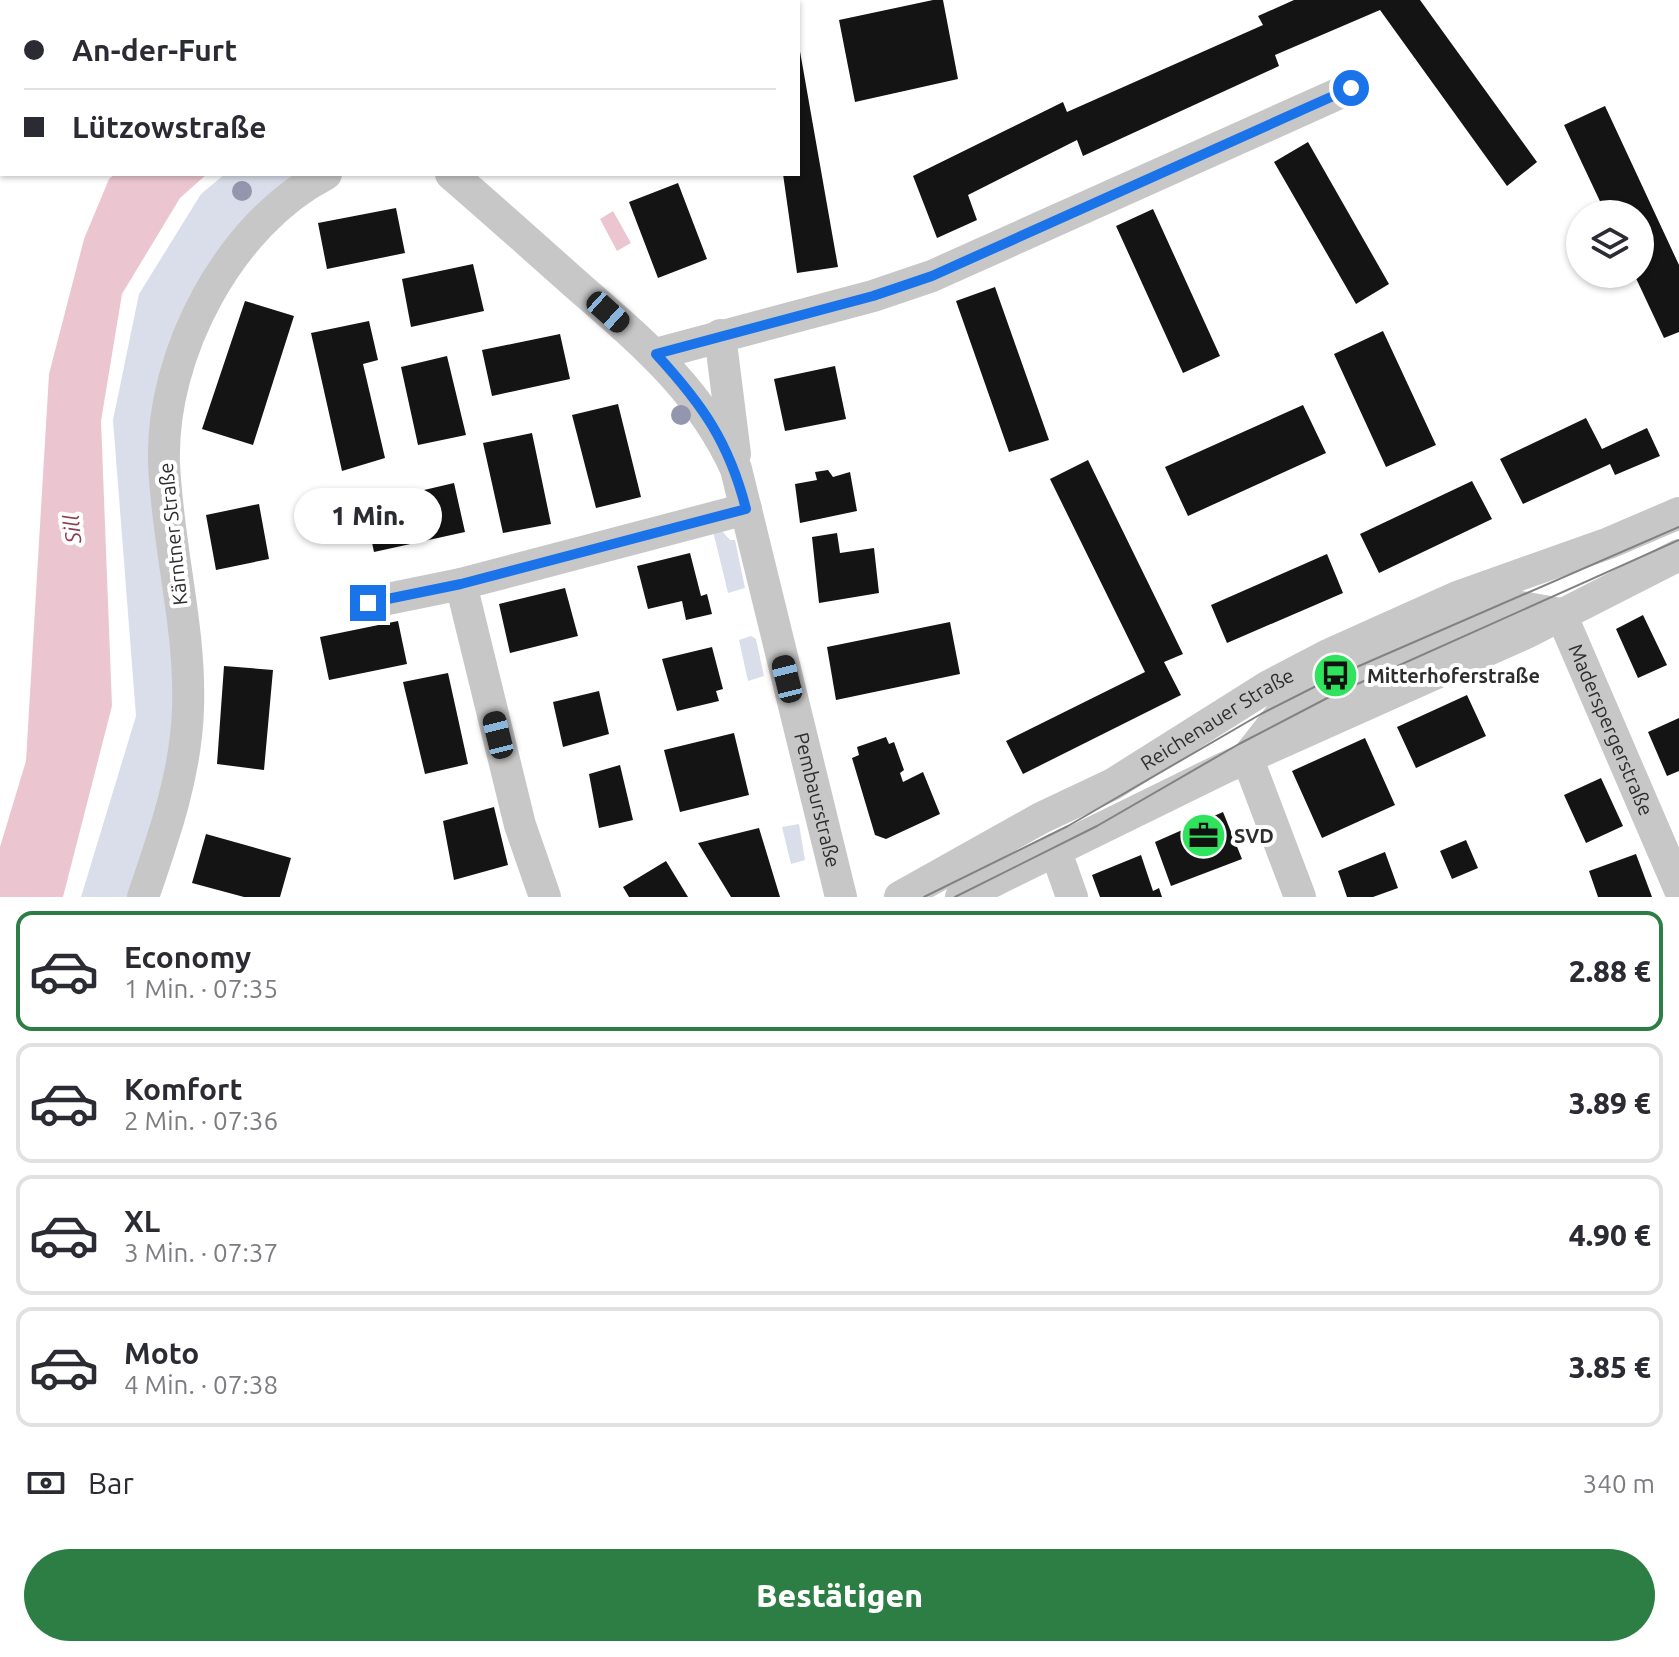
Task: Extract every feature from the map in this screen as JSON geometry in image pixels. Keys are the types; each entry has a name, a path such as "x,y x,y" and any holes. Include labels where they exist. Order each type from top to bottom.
{"street":[{"path":"656,354 873,296 932,276 1351,88"},
{"name":"Kärntner Straße","path":"143,897 174,809 188,711 187,644 169,527 164,459 173,383 188,336 209,290 237,249 302,187 322,176"},
{"name":"Pembaurstraße","path":"453,176 656,354 719,430 736,469 841,897"},
{"name":"Pembaurstraße","path":"720,335 734,423 736,469"},
{"path":"368,603 461,584 746,509"},
{"name":"Reichenauer Straße","path":"900,897 1041,818 1113,784 1307,665 1457,597 1609,543 1679,513"},
{"name":"Reichenauer Straße","path":"961,897 1247,757 1561,614 1679,555"},
{"path":"1515,606 1522,593 1526,572"},
{"path":"461,584 520,825 543,887"},
{"path":"1233,709 1261,714 1282,713 1515,606 1561,614"},
{"name":"Maderspergerstraße","path":"1561,614 1679,888"},
{"path":"1282,713 1247,757 1300,897"},
{"path":"1055,849 1072,897"}],"shaded area":[{"path":"223,176 292,176 257,210 177,347 178,714 169,796 133,897 81,897 136,716 113,420 139,294 201,194"},
{"path":"713,531 722,531 730,540 735,540 745,588 728,593"},
{"path":"751,636 756,639 764,676 748,681 739,640"},
{"path":"799,824 805,860 791,864 782,827"}],"water":[{"name":"Sill","path":"113,176 205,176 180,198 122,294 101,421 112,706 63,897 0,897 0,847 26,761 49,374 84,239"},
{"path":"613,211 631,243 617,251 600,219"}],"building":[{"path":"943,0 958,79 855,102 839,20"},
{"path":"1294,0 1420,0 1537,162 1507,186 1380,10 1275,55 1279,66 1083,156 1077,140 968,195 977,220 937,238 913,176 1063,102 1067,112 1263,25 1258,16"},
{"path":"800,51 838,267 797,273 783,176 800,176"},
{"path":"1605,106 1649,200 1599,200 1564,125"},
{"path":"1308,142 1389,284 1356,304 1274,162"},
{"path":"678,183 707,259 658,278 629,202"},
{"path":"396,208 405,253 327,269 318,223"},
{"path":"1153,209 1220,356 1183,373 1116,226"},
{"path":"1654,211 1679,265 1679,332 1664,338 1641,288 1654,288"},
{"path":"473,264 484,311 411,327 402,279"},
{"path":"995,287 1049,440 1009,452 956,301"},
{"path":"245,301 294,316 253,445 202,429"},
{"path":"369,321 378,360 363,364 385,458 342,471 311,333"},
{"path":"1383,331 1436,445 1386,467 1334,354"},
{"path":"560,334 570,379 492,396 482,350"},
{"path":"447,356 466,435 418,445 401,367"},
{"path":"835,366 846,419 785,431 774,379"},
{"path":"618,404 641,497 596,508 572,415"},
{"path":"1303,405 1326,453 1188,516 1165,467"},
{"path":"1586,418 1602,449 1647,428 1660,456 1615,475 1610,464 1523,504 1500,459"},
{"path":"532,433 551,524 503,533 483,443"},
{"path":"1088,460 1183,654 1164,662 1181,695 1023,774 1006,741 1145,672 1050,479"},
{"path":"828,470 833,477 850,472 857,511 800,523 795,484 817,480 815,472"},
{"path":"1472,481 1492,519 1379,573 1360,534"},
{"path":"454,483 465,532 374,552 364,504"},
{"path":"259,504 269,559 216,570 206,515"},
{"path":"837,533 840,553 874,548 879,593 819,603 812,537"},
{"path":"690,553 701,596 707,594 712,614 686,620 682,601 648,609 637,566"},
{"path":"1327,554 1343,593 1227,643 1211,605"},
{"path":"565,588 578,636 510,653 499,604"},
{"path":"1643,615 1667,665 1638,678 1616,629"},
{"path":"398,621 407,664 329,680 320,637"},
{"path":"950,622 960,674 836,700 827,647"},
{"path":"712,647 723,689 716,691 719,701 677,711 662,659"},
{"path":"224,666 273,670 264,770 217,764"},
{"path":"448,673 468,764 425,774 403,682"},
{"path":"599,691 609,734 563,747 553,702"},
{"path":"1467,695 1486,736 1416,768 1397,727"},
{"path":"1679,718 1679,771 1667,776 1648,732"},
{"path":"734,733 749,795 680,812 664,750"},
{"path":"886,737 889,744 894,742 904,770 900,773 903,782 923,772 940,814 886,839 875,835 852,758 859,755 857,747"},
{"path":"1365,738 1395,805 1322,838 1292,771"},
{"path":"620,765 633,820 599,828 589,774"},
{"path":"1601,778 1623,826 1586,843 1564,795"},
{"path":"494,807 508,865 454,880 443,821"},
{"path":"1223,812 1242,859 1171,886 1155,842"},
{"path":"759,828 780,897 731,897 698,843"},
{"path":"206,834 291,858 280,897 244,897 192,883"},
{"path":"1466,840 1478,868 1452,879 1440,851"},
{"path":"1385,852 1398,888 1373,897 1347,897 1338,871"},
{"path":"1636,854 1652,897 1598,897 1589,871"},
{"path":"1141,855 1153,891 1159,888 1162,897 1100,897 1092,875"},
{"path":"666,861 688,897 629,897 623,887"}],"tram line":[{"path":"924,897 1068,826 1261,714 1336,676 1679,527"},
{"path":"955,897 1097,826 1239,744 1335,694 1679,540"}],"place":[{"name":"Mitterhoferstraße","path":"1336,676"},
{"name":"SVD","path":"1203,836"}],"route":[{"path":"368,603 461,584 746,509 736,469 719,430 656,354 873,296 932,276 1233,144 1351,88"}]}
